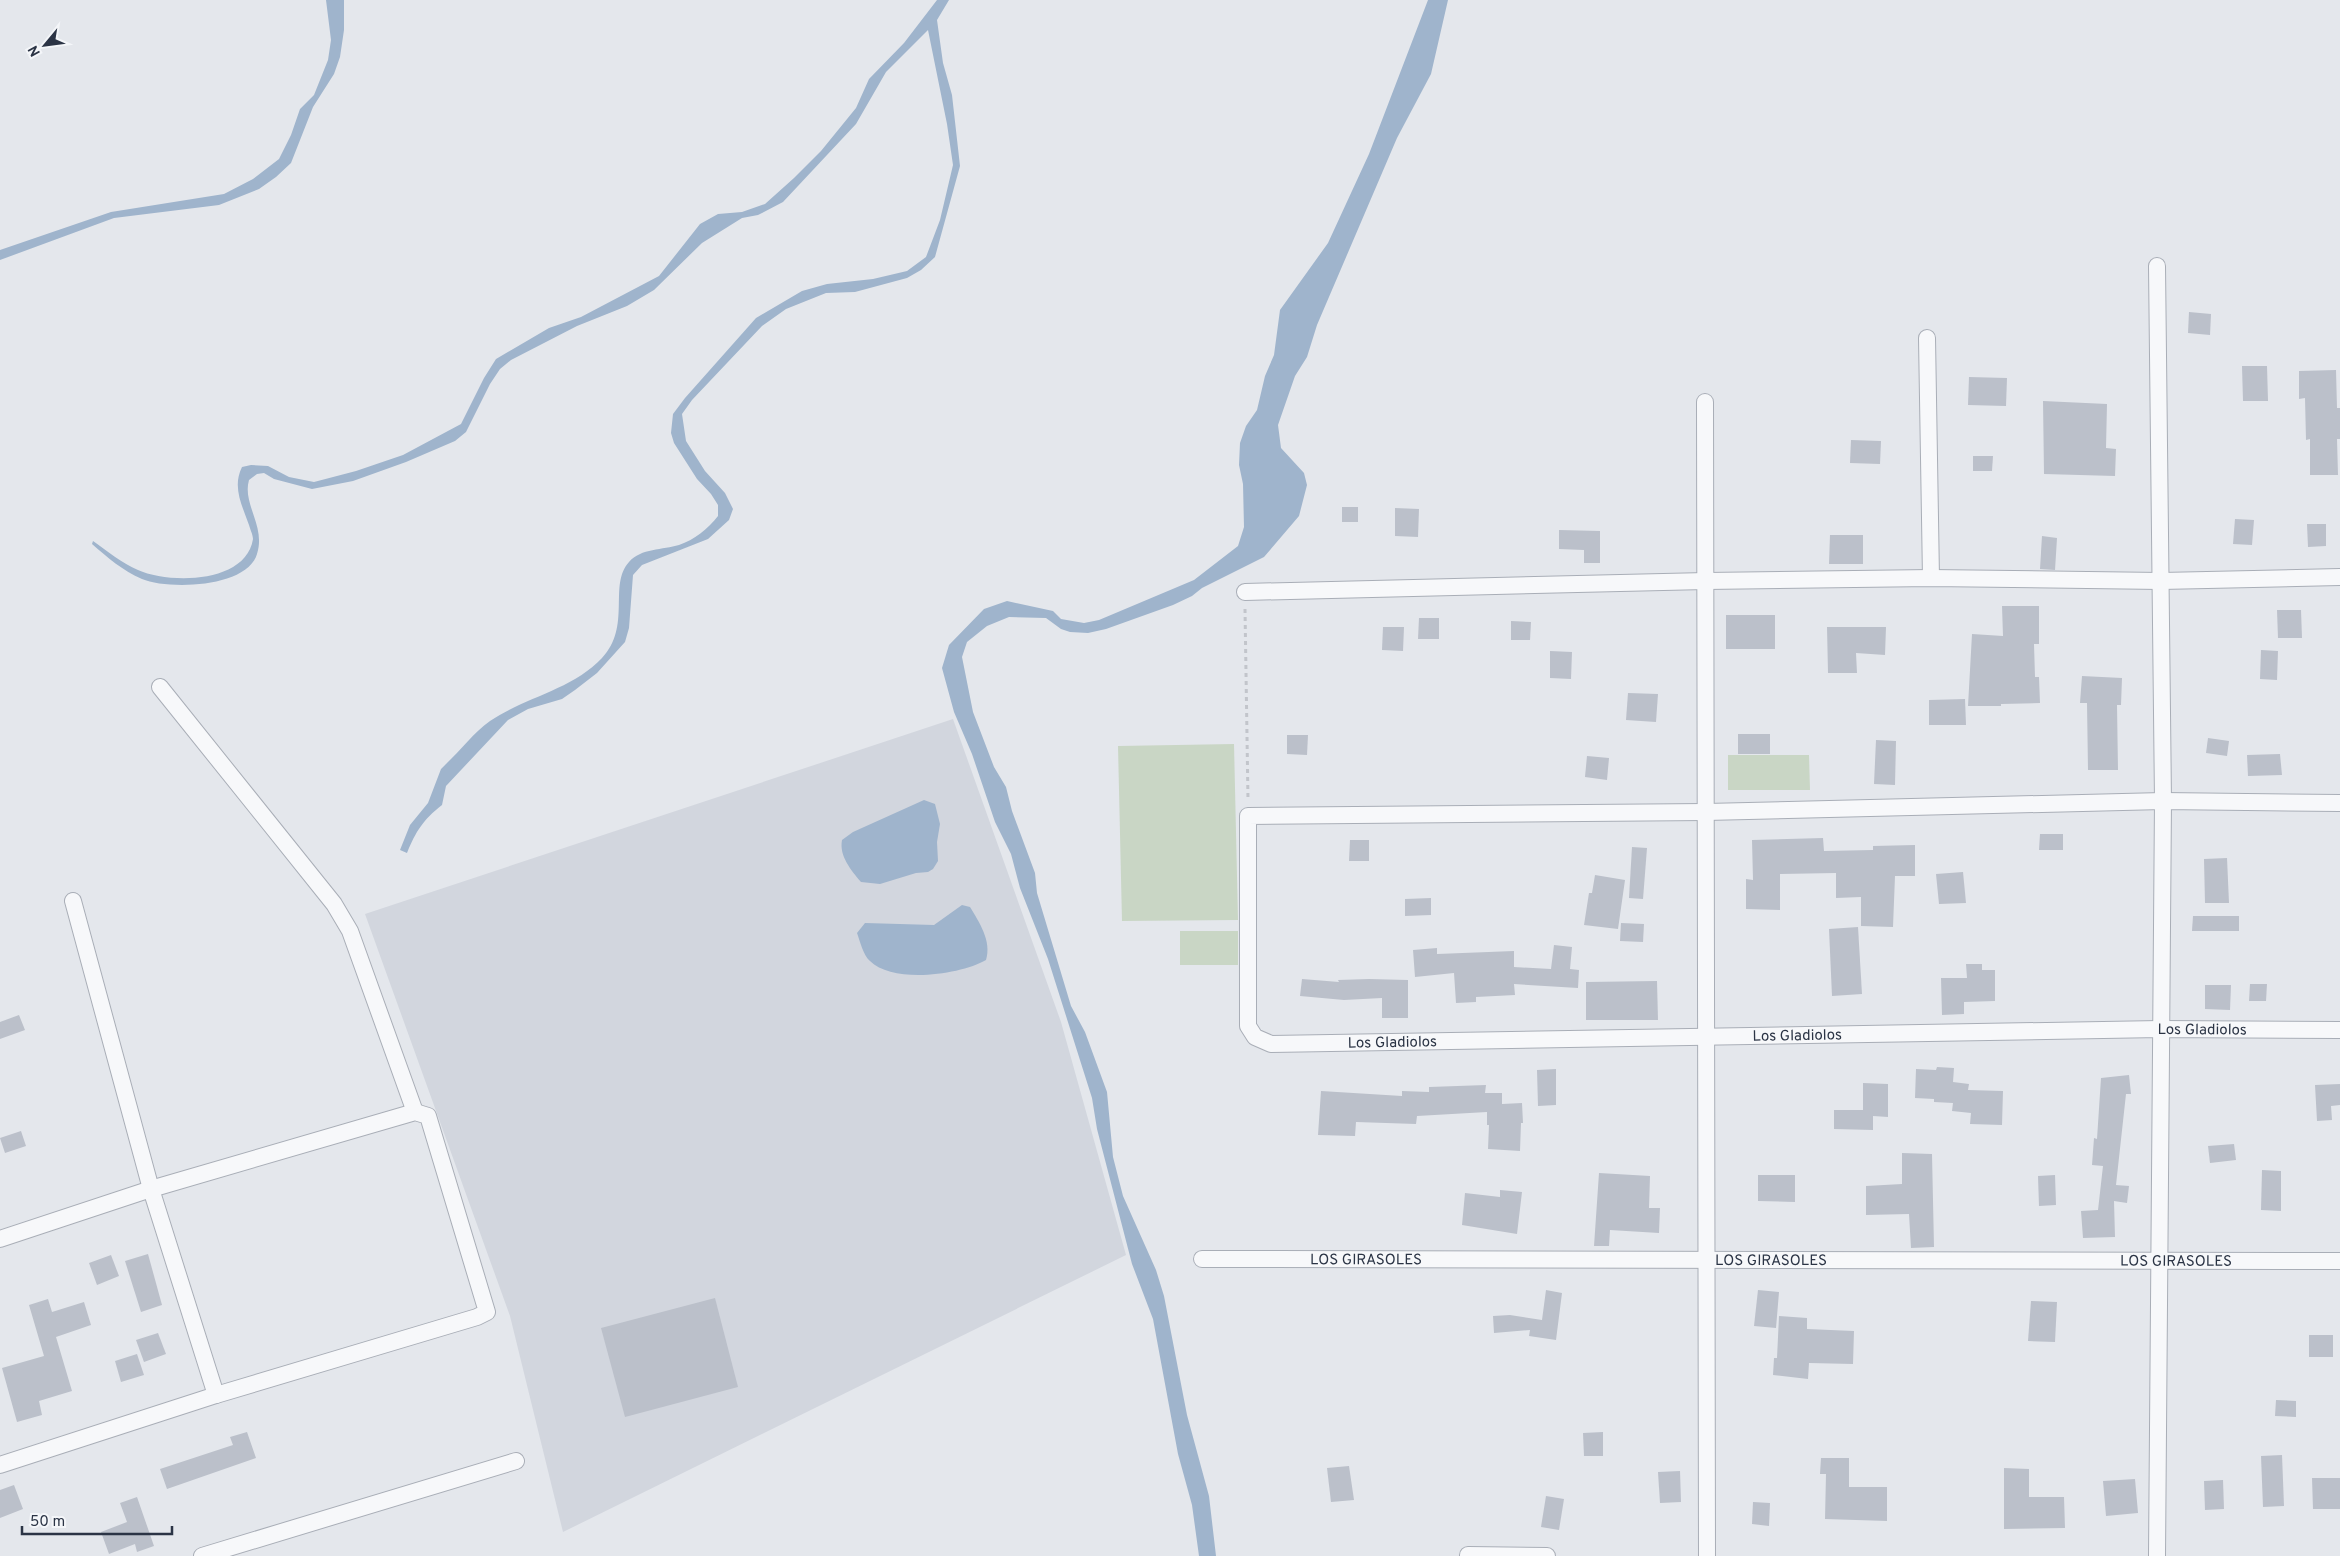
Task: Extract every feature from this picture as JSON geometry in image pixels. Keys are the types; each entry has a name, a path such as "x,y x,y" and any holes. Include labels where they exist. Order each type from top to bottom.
{"street":[{"path":"2157,266 2163,801 2157,1556"},
{"path":"1927,338 1931,578"},
{"path":"1705,402 1707,1556"},
{"path":"1245,592 1706,581 1931,578 2161,581 2340,577"},
{"path":"160,687 334,904 350,931 415,1112"},
{"path":"1248,816 1706,812 2163,801 2340,803"},
{"name":"Los Gladiolos","path":"1248,816 1248,1026 1255,1037 1270,1044 2160,1029 2340,1030"},
{"path":"73,901 151,1189 216,1395"},
{"path":"0,1238 151,1189 415,1112 428,1116 486,1312 478,1317 216,1395 0,1465"},
{"name":"LOS GIRASOLES","path":"1202,1259 2340,1261"},
{"path":"202,1556 516,1461"},
{"path":"1468,1555 1546,1556"}],"path":[{"path":"1245,592 1248,816"}],"shaded area":[{"path":"953,719 1061,1022 1126,1255 563,1532 510,1316 365,914"}],"green space":[{"path":"1234,744 1238,920 1122,921 1118,746"},
{"path":"1728,755 1809,755 1810,790 1728,790"},
{"path":"1180,931 1238,931 1238,965 1180,965"}],"water":[{"path":"326,0 344,0 344,30 340,57 334,74 313,107 291,163 276,177 259,189 219,205 114,218 0,260 0,250 111,212 224,194 253,179 279,159 291,135 300,109 314,95 328,60 331,40"},
{"path":"937,0 949,0 937,20 943,63 952,95 960,166 935,257 921,270 907,278 855,292 826,293 786,309 762,326 692,400 682,414 686,441 705,471 725,493 733,509 729,520 708,539 642,565 633,575 629,628 625,642 597,673 562,699 528,709 508,720 446,786 442,805 421,826 407,853 400,850 410,825 428,803 441,769 478,730 504,713 577,678 602,658 611,646 616,633 620,582 623,571 629,562 640,554 679,545 690,540 705,530 718,516 718,505 697,479 674,443 671,433 673,414 685,398 756,318 802,291 827,284 873,279 907,271 926,257 940,220 953,165 947,124 928,30 886,72 856,124 783,202 758,215 742,218 702,243 654,290 627,306 577,326 511,360 500,369 490,384 466,432 455,441 406,462 353,481 312,489 274,479 264,473 257,474 249,480 249,498 259,534 259,544 257,554 250,565 238,574 223,580 187,585 170,585 154,582 135,576 122,568 92,544 93,541 126,564 152,575 186,578 205,577 222,572 236,565 247,554 253,539 239,496 238,482 242,467 251,465 268,466 289,477 314,482 356,471 403,455 461,424 484,378 496,359 549,328 581,317 659,276 700,224 718,214 742,212 765,204 821,151 856,108 869,79 904,43"},
{"path":"1428,0 1448,0 1431,74 1397,138 1317,325 1307,357 1295,376 1278,425 1281,448 1304,473 1307,485 1299,516 1264,557 1202,588 1192,596 1173,605 1106,629 1088,633 1070,632 1061,629 1046,618 1009,617 987,626 967,642 962,657 973,712 994,767 1006,787 1012,811 1035,873 1037,893 1071,1006 1085,1032 1107,1092 1113,1157 1123,1196 1156,1270 1164,1296 1187,1415 1209,1496 1216,1556 1199,1556 1192,1505 1178,1454 1153,1319 1132,1264 1097,1129 1092,1098 1048,959 1020,888 1011,854 995,822 972,754 954,712 942,668 949,645 984,609 1007,601 1053,611 1061,619 1084,623 1099,620 1194,580 1238,546 1244,527 1243,484 1239,465 1240,443 1246,426 1257,410 1265,376 1274,355 1280,310 1328,243 1369,154"},
{"path":"924,800 935,804 940,824 937,842 938,861 933,869 928,872 916,873 880,884 861,882 844,857 842,840 853,832"},
{"path":"962,905 970,907 984,932 987,946 986,960 960,970 927,975 910,975 894,973 881,968 870,961 864,952 857,933 865,923 934,925"}],"building":[{"path":"2189,312 2211,314 2210,335 2188,333"},
{"path":"2242,366 2267,366 2268,401 2243,401"},
{"path":"2336,370 2337,408 2340,408 2340,439 2337,439 2338,475 2310,475 2310,439 2306,440 2305,398 2299,399 2299,371"},
{"path":"1969,377 2007,378 2006,406 1968,405"},
{"path":"2043,401 2107,404 2106,448 2116,449 2115,476 2044,474"},
{"path":"1851,440 1881,441 1880,464 1850,463"},
{"path":"1973,456 1993,456 1992,471 1973,471"},
{"path":"1342,507 1358,507 1358,522 1342,522"},
{"path":"1395,508 1419,509 1418,537 1395,536"},
{"path":"2235,519 2254,520 2252,545 2233,544"},
{"path":"2307,524 2326,524 2326,546 2308,547"},
{"path":"1559,530 1600,531 1600,563 1584,563 1584,550 1559,549"},
{"path":"1830,535 1863,535 1863,564 1829,564"},
{"path":"2042,536 2057,538 2055,570 2040,569"},
{"path":"2002,606 2039,606 2039,644 2034,644 2035,677 2039,677 2040,703 1968,706 1972,634 2003,636"},
{"path":"2277,610 2301,610 2302,638 2278,638"},
{"path":"1726,615 1775,615 1775,649 1726,649"},
{"path":"1419,618 1439,618 1439,639 1418,639"},
{"path":"1511,621 1531,622 1530,640 1511,640"},
{"path":"1383,627 1404,627 1403,651 1382,650"},
{"path":"1827,627 1886,627 1885,655 1856,653 1857,673 1828,673"},
{"path":"2261,650 2278,651 2277,680 2260,679"},
{"path":"1550,651 1572,652 1571,679 1550,678"},
{"path":"2082,676 2122,678 2121,705 2117,705 2118,770 2088,770 2087,703 2080,703"},
{"path":"1628,693 1658,694 1656,722 1626,720"},
{"path":"1965,699 1966,725 1929,725 1929,700"},
{"path":"1738,734 1770,734 1770,754 1738,754"},
{"path":"1287,735 1308,735 1307,755 1287,754"},
{"path":"2208,738 2229,741 2227,756 2206,753"},
{"path":"1876,740 1896,741 1895,785 1874,784"},
{"path":"2280,754 2282,775 2248,776 2247,755"},
{"path":"1587,756 1609,758 1607,780 1585,777"},
{"path":"2040,834 2063,834 2063,850 2039,850"},
{"path":"1823,838 1824,851 1873,850 1873,846 1915,845 1915,876 1895,876 1893,927 1861,926 1861,897 1836,898 1836,873 1780,874 1780,910 1746,909 1746,879 1753,880 1752,840"},
{"path":"1350,840 1369,840 1369,861 1349,861"},
{"path":"1632,847 1647,848 1643,899 1629,898"},
{"path":"2227,858 2229,903 2205,903 2204,859"},
{"path":"1963,872 1966,903 1939,904 1936,874"},
{"path":"1595,875 1625,880 1618,929 1584,925 1589,893 1592,893"},
{"path":"1431,898 1431,915 1405,916 1405,899"},
{"path":"2193,916 2239,916 2239,931 2192,931"},
{"path":"1621,923 1644,924 1643,942 1620,941"},
{"path":"1858,927 1862,994 1832,996 1829,929"},
{"path":"1554,945 1572,947 1570,969 1579,970 1578,988 1514,984 1515,995 1476,997 1476,1002 1456,1003 1454,973 1415,977 1413,950 1437,948 1437,954 1514,951 1514,967 1551,969"},
{"path":"1966,964 1982,964 1982,970 1995,970 1995,1001 1964,1002 1964,1014 1942,1015 1941,978 1967,978"},
{"path":"1302,979 1339,982 1338,980 1408,980 1408,1018 1382,1018 1382,998 1344,1000 1300,996"},
{"path":"1657,981 1658,1020 1586,1020 1586,982"},
{"path":"2250,984 2267,984 2266,1001 2249,1001"},
{"path":"2205,985 2231,985 2230,1010 2205,1009"},
{"path":"19,1015 25,1030 0,1039 0,1022"},
{"path":"1937,1067 1954,1068 1953,1082 1969,1084 1968,1090 2003,1091 2002,1125 1970,1124 1971,1113 1952,1111 1953,1103 1915,1098 1916,1069 1936,1070"},
{"path":"1556,1069 1556,1105 1538,1106 1537,1070"},
{"path":"2129,1075 2131,1094 2126,1094 2116,1185 2129,1186 2127,1203 2114,1201 2115,1237 2083,1238 2081,1211 2098,1210 2103,1166 2092,1165 2094,1138 2097,1139 2101,1078"},
{"path":"1863,1083 1888,1084 1888,1117 1873,1116 1873,1130 1834,1129 1834,1110 1863,1110"},
{"path":"2340,1084 2340,1105 2331,1106 2332,1120 2317,1121 2315,1085"},
{"path":"1486,1085 1485,1093 1502,1093 1502,1104 1522,1103 1523,1123 1521,1123 1520,1151 1488,1149 1489,1125 1487,1125 1487,1112 1417,1116 1416,1124 1356,1122 1355,1136 1318,1135 1321,1091 1402,1096 1402,1091 1429,1092 1429,1087"},
{"path":"21,1131 26,1146 5,1153 0,1138"},
{"path":"2234,1144 2236,1160 2210,1163 2208,1146"},
{"path":"1902,1153 1932,1154 1934,1247 1911,1248 1909,1214 1866,1215 1866,1186 1902,1184"},
{"path":"2262,1170 2281,1171 2281,1211 2261,1210"},
{"path":"1599,1173 1650,1176 1649,1208 1660,1208 1659,1233 1610,1230 1609,1246 1594,1246"},
{"path":"1758,1175 1795,1175 1795,1202 1758,1201"},
{"path":"2055,1175 2056,1205 2039,1206 2038,1176"},
{"path":"1500,1190 1522,1192 1517,1234 1462,1225 1465,1193 1500,1197"},
{"path":"148,1254 162,1305 141,1312 125,1261"},
{"path":"111,1255 119,1276 97,1285 89,1263"},
{"path":"1546,1290 1562,1293 1556,1340 1529,1336 1530,1330 1494,1333 1493,1316 1510,1315 1542,1320"},
{"path":"1758,1290 1779,1292 1776,1328 1754,1326"},
{"path":"715,1298 738,1387 625,1417 601,1328"},
{"path":"48,1299 52,1312 84,1302 91,1325 56,1337 72,1391 39,1401 42,1415 17,1422 2,1368 44,1356 29,1305"},
{"path":"2031,1301 2057,1302 2055,1342 2028,1341"},
{"path":"1779,1316 1807,1318 1807,1329 1854,1331 1853,1364 1809,1363 1808,1379 1773,1375 1774,1358 1777,1358"},
{"path":"158,1333 166,1354 144,1362 136,1340"},
{"path":"2309,1335 2333,1335 2333,1357 2309,1357"},
{"path":"137,1354 144,1375 121,1382 115,1361"},
{"path":"2276,1400 2296,1401 2296,1417 2275,1416"},
{"path":"247,1432 256,1458 167,1489 160,1469 233,1445 230,1437"},
{"path":"1603,1432 1603,1456 1584,1456 1583,1433"},
{"path":"2282,1455 2284,1506 2263,1507 2261,1456"},
{"path":"1821,1458 1849,1458 1849,1487 1887,1487 1887,1521 1825,1519 1826,1474 1820,1474"},
{"path":"1349,1466 1354,1500 1331,1502 1327,1468"},
{"path":"2004,1468 2029,1469 2029,1497 2064,1497 2065,1528 2004,1529"},
{"path":"1680,1471 1681,1502 1660,1503 1658,1472"},
{"path":"2312,1478 2340,1478 2340,1509 2313,1509"},
{"path":"2135,1479 2138,1513 2106,1516 2103,1481"},
{"path":"2223,1480 2224,1509 2205,1510 2204,1481"},
{"path":"14,1485 23,1509 0,1518 0,1490"},
{"path":"1546,1496 1564,1499 1559,1530 1541,1527"},
{"path":"137,1497 154,1546 137,1552 135,1544 109,1554 101,1532 127,1522 120,1503"},
{"path":"1753,1502 1770,1503 1769,1526 1752,1524"}]}
